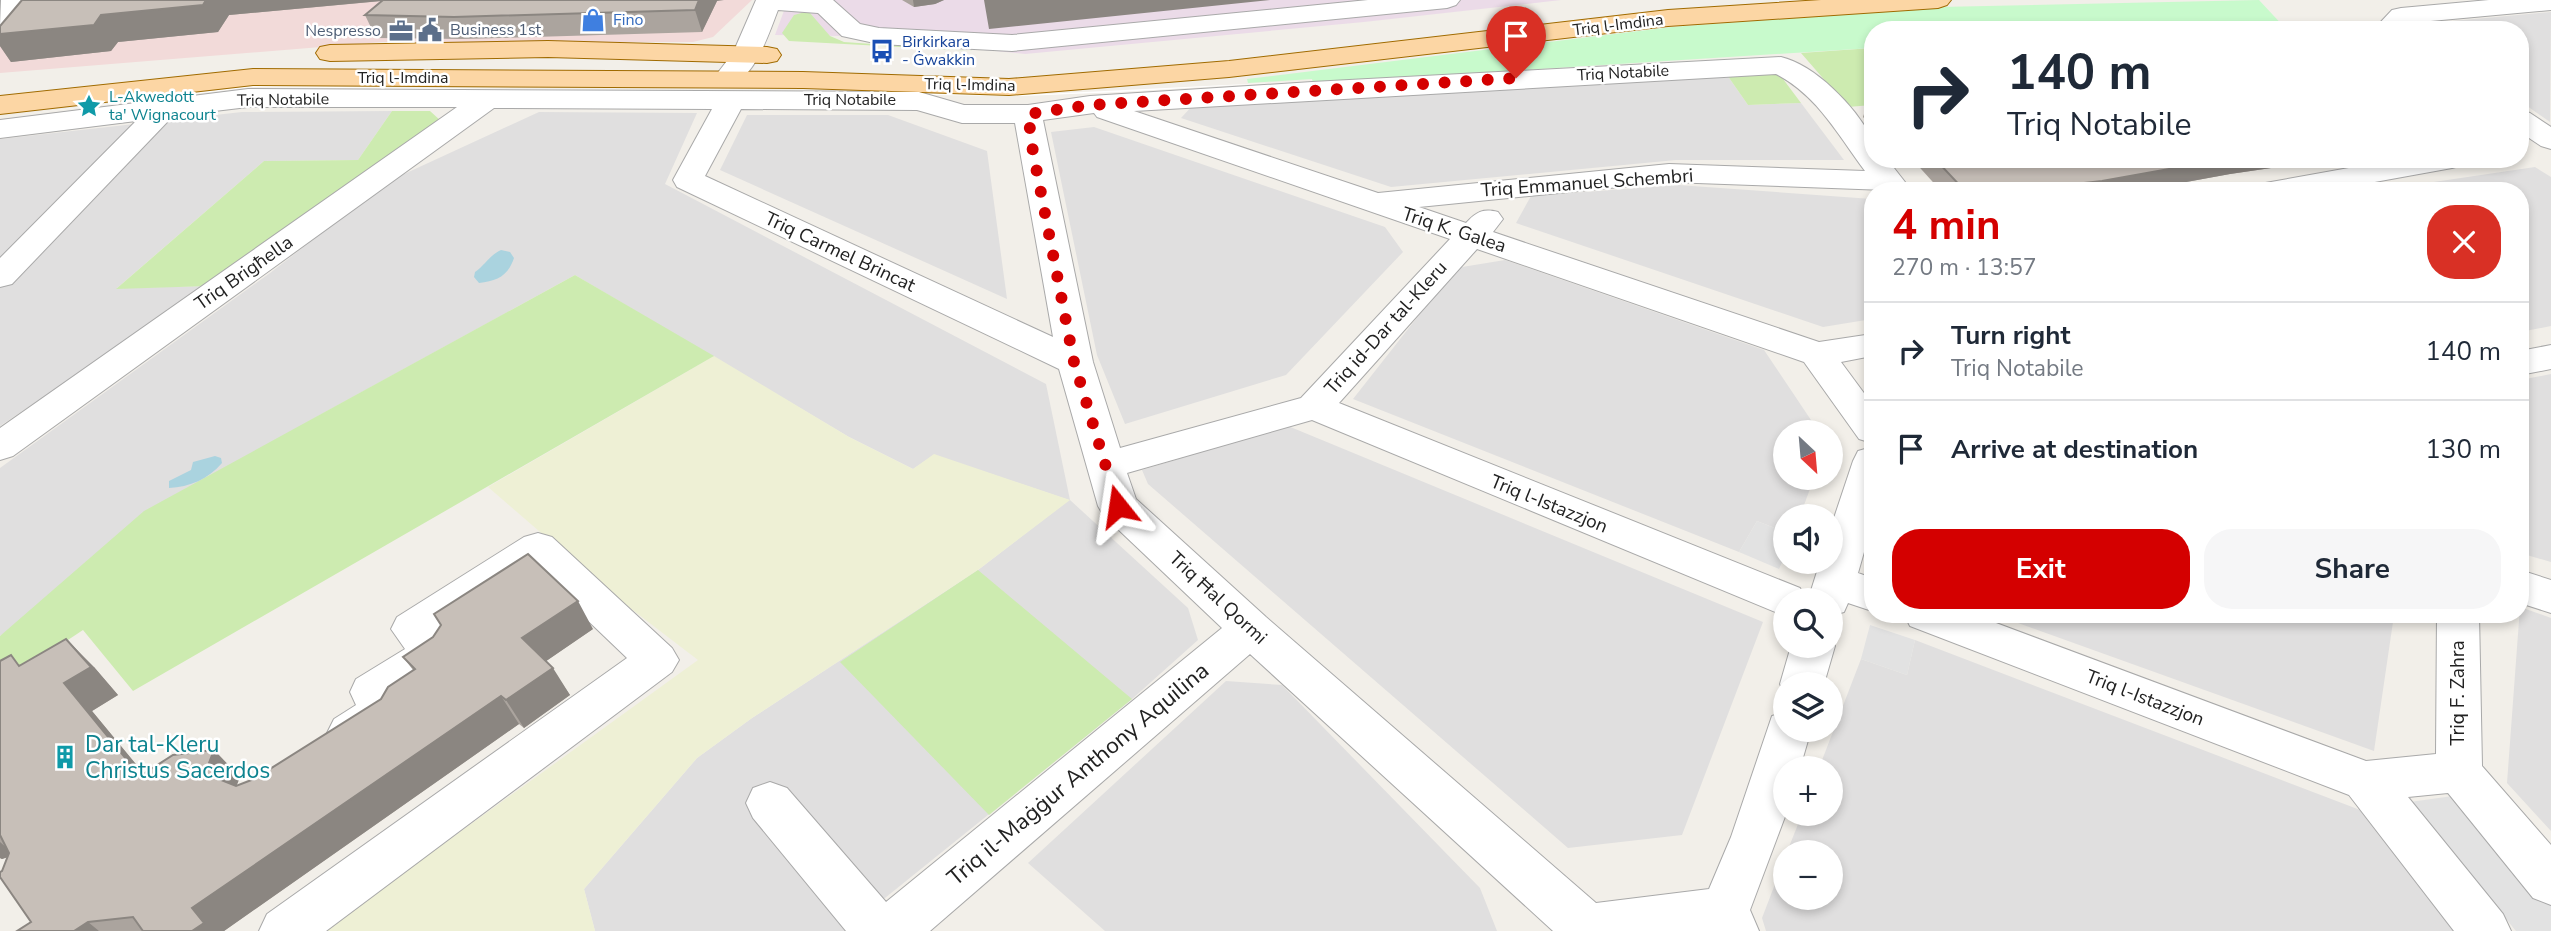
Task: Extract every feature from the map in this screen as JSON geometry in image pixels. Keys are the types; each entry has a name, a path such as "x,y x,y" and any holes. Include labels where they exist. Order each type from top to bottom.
{"main road":[{"name":"Triq l-Imdina","path":"0,86 294,54 408,50 667,51 1006,67 1346,37 1654,0"},
{"name":"Triq l-Imdina","path":"0,105 254,77 729,89 1009,87 1229,69 1668,18 1938,0"}],"street":[{"path":"0,18 15,0"},
{"path":"729,89 769,0 827,6 851,30 879,36 1012,43 1447,0"},
{"path":"2397,21 2401,16 2551,2"},
{"name":"Triq Notabile","path":"0,129 248,99 488,99 729,89 919,101 962,114 1028,114 1090,105 1436,82 1781,65 1801,75 1819,93 1864,150"},
{"name":"Triq Carmel Brincat","path":"729,89 688,180 1074,362"},
{"name":"Triq Brigħella","path":"0,447 488,99"},
{"name":"Triq K. Galea","path":"1090,105 1817,354 1864,346"},
{"path":"0,277 165,108"},
{"path":"962,114 1033,152"},
{"name":"Triq Ħal Qormi","path":"1028,114 1074,362 1118,506 1251,629 1590,929"},
{"path":"2529,125 2551,141"},
{"path":"2529,145 2551,141"},
{"name":"Triq Notabile","path":"1878,168 1889,182"},
{"path":"2326,182 2403,168"},
{"name":"Triq Emmanuel Schembri","path":"1371,202 1669,173 1864,184"},
{"name":"Triq id-Dar tal-Kleru","path":"1107,465 1314,407 1470,235 1522,187"},
{"path":"1817,354 1864,419"},
{"path":"2529,361 2551,357"},
{"name":"Triq l-Istazzjon","path":"1314,407 1773,595"},
{"path":"1845,592 1864,500"},
{"path":"285,931 657,660 538,548 412,629 435,652 372,692 384,711 317,754"},
{"path":"2529,589 2551,597"},
{"name":"Triq l-Istazzjon","path":"1948,623 2366,781"},
{"name":"Triq F. Zahra","path":"2458,623 2459,772"},
{"name":"Triq il-Maġġur Anthony Aquilina","path":"893,928 1251,629"},
{"path":"1590,929 1729,920 1784,742"},
{"path":"2366,781 2459,772 2551,882"},
{"path":"2366,781 2485,931"},
{"path":"769,803 893,928"}],"shaded area":[{"path":"0,0 752,0 713,37 693,42 382,42 0,73"},
{"path":"788,0 1561,0 1364,22 1025,54 842,36 775,35"},
{"path":"2551,12 2550,122 2529,107 2529,21 2453,21"},
{"path":"1725,72 1748,105 1801,103 1844,160 1676,160 1391,187 1181,118 1194,104"},
{"path":"392,111 358,160 264,161 117,288 209,286 0,426 0,139 242,112"},
{"path":"539,112 697,113 665,184 1046,384 1070,500 1188,608 1198,640 1132,699 844,931 595,931 584,889 697,758 752,718 978,570 1069,500 934,455 913,469 849,437 575,275 309,421 0,636 0,468 270,273 389,181"},
{"path":"747,115 888,115 987,151 1007,299 720,170"},
{"path":"1094,127 1385,227 1403,252 1286,375 1125,424 1097,355 1051,132"},
{"path":"2535,167 2551,177 2551,326 2529,330 2529,182 2434,182"},
{"path":"1678,185 1864,198 1864,320 1823,327 1516,223 1531,196"},
{"path":"1505,260 1764,350 1811,420 1773,420 1773,490 1810,490 1804,504 1773,504 1773,527 1757,521 1739,552 1353,399 1456,268"},
{"path":"2551,374 2551,562 2529,556 2529,378"},
{"path":"1288,426 1763,622 1682,835 1568,848 1148,484 1142,470"},
{"path":"1757,521 1773,527 1773,566 1739,552"},
{"path":"2529,610 2551,618 2551,831 2507,783 2519,623 2529,623"},
{"path":"2018,623 2393,623 2374,751"},
{"path":"1870,625 1915,640 1907,675 1861,659"},
{"path":"1915,640 2389,821 2477,931 1766,931 1762,918 1773,889 1773,910 1843,910 1843,840 1792,840 1797,826 1843,826 1843,756 1824,756 1829,742 1843,742 1843,706 1861,659 1907,675"},
{"path":"1226,681 1282,685 1480,888 1497,931 1105,931 1028,863"},
{"path":"2460,795 2551,903 2551,931 2516,931 2410,802"}],"green space":[{"path":"2259,0 2279,21 1864,21 1864,49 1321,83 1313,83 1312,79 1248,83 1247,79 1672,27 1939,7"},
{"path":"810,13 830,36 844,42 974,51 789,41 782,33 794,15"},
{"path":"1864,49 1864,106 1848,107 1801,53"},
{"path":"1777,71 1801,103 1748,105 1725,72"},
{"path":"392,111 430,111 441,121 209,286 116,289 264,161 358,160"},
{"path":"575,275 714,356 133,691 83,630 0,685 0,636 144,511"},
{"path":"714,356 849,437 913,469 934,454 1070,500 978,570 752,718 697,758 584,889 595,931 323,931 698,660 613,595 488,487"},
{"path":"978,570 1132,699 989,815 840,662"}],"water":[{"path":"501,250 510,252 514,258 509,269 496,279 479,283 474,277 475,272"},
{"path":"215,456 221,458 222,463 211,474 191,484 169,488 169,481 191,470 193,462"}],"pier":[{"name":"L-Akwedott ta' Wignacourt","path":"1305,81 1023,96 252,87 0,117 252,86 1023,95"}],"building":[{"path":"22,0 206,0 203,5 101,15 94,25 0,34 0,26"},
{"path":"383,0 699,0 695,10 454,17 365,15"},
{"path":"1943,168 2175,168 2093,182 1957,182"},
{"name":"Dar tal-Kleru Christus Sacerdos","path":"528,554 578,601 522,638 553,668 506,700 501,696 192,908 204,923 192,931 143,931 133,917 88,922 74,931 17,931 31,922 0,877 9,853 0,835 0,661 11,655 19,666 66,639 91,667 64,683 140,776 173,755 214,750 209,763 216,778 236,786 254,779 381,699 388,687 415,669 403,657 433,637 441,625 434,614"}],"place":[{"name":"Fino","path":"593,20"},
{"name":"Business 1st","path":"430,30"},
{"name":"Nespresso","path":"401,31"},
{"name":"Birkirkara - Ġwakkin","path":"882,51"},
{"name":"L-Akwedott ta' Wignacourt","path":"89,106"},
{"name":"Dar tal-Kleru Christus Sacerdos","path":"65,757"}],"route":[{"path":"1118,506 1074,362 1028,114 1090,105 1516,78"}]}
